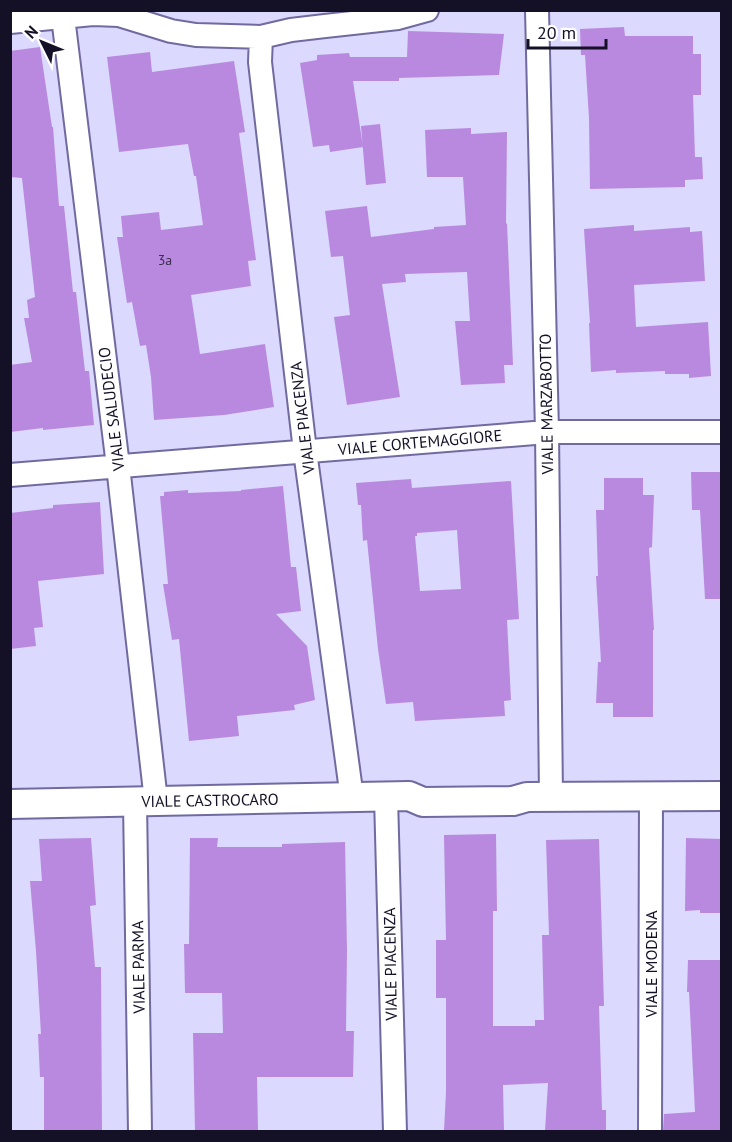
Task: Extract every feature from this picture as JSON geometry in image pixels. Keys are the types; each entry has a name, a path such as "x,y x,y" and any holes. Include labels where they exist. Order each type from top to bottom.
{"street":[{"path":"10,22 93,14 119,15 171,31 196,35 261,36 291,30 325,18 398,18 427,10"},
{"name":"VIALE MARZABOTTO","path":"537,10 547,432 539,797"},
{"name":"VIALE SALUDECIO","path":"63,17 118,466 145,801"},
{"name":"VIALE PIACENZA","path":"261,36 260,62 305,451 352,798"},
{"name":"VIALE CORTEMAGGIORE","path":"10,475 547,432 722,432"},
{"name":"VIALE CASTROCARO","path":"10,804 352,798 398,796 424,788 511,787 539,797 722,796"},
{"name":"VIALE PIACENZA","path":"395,1131 398,796"},
{"name":"VIALE MODENA","path":"650,1131 651,797"},
{"name":"VIALE PARMA","path":"140,1131 145,801"}],"building":[{"path":"624,27 625,36 693,36 693,54 701,54 701,95 693,95 695,157 702,157 703,179 685,180 685,187 590,189 589,118 585,55 581,55 580,29"},
{"path":"408,31 504,34 499,75 399,78 399,81 353,81 363,147 330,152 329,145 313,147 300,63 317,60 317,55 349,53 350,57 407,57"},
{"path":"40,47 53,127 59,206 64,206 73,292 76,292 85,371 89,371 94,425 10,432 10,365 32,362 24,318 29,318 27,300 35,297 22,178 10,177 10,51"},
{"path":"150,52 152,72 234,61 245,132 239,133 256,260 248,261 251,286 191,295 200,354 265,344 274,407 224,415 154,420 146,345 140,346 132,302 127,303 117,237 123,237 121,216 159,212 161,230 203,225 196,176 194,176 188,144 119,152 107,57"},
{"path":"380,124 386,183 366,185 361,126"},
{"path":"471,128 471,134 507,132 506,224 513,365 504,365 505,383 461,385 455,321 470,321 467,272 405,274 406,282 382,284 400,397 347,405 334,317 350,315 343,256 331,257 325,211 367,206 371,237 434,229 434,227 466,225 463,177 427,177 425,130"},
{"path":"634,225 634,231 690,227 690,232 702,231 705,281 634,285 636,327 708,322 711,376 689,378 689,374 665,374 665,371 591,372 584,229"},
{"path":"691,472 722,472 722,599 705,599 700,510 692,510"},
{"path":"604,478 643,478 643,495 654,495 652,547 649,548 654,630 653,717 613,717 613,703 596,703 598,662 601,662 596,576 598,576 596,510 604,510"},
{"path":"411,479 412,488 511,481 519,619 507,620 511,700 504,701 505,716 415,721 413,702 386,704 367,540 363,541 361,505 358,505 356,483","holes":["457,530 461,589 420,591 415,536 417,533"]},
{"path":"283,486 291,567 296,567 301,611 276,614 307,646 315,700 294,705 295,710 237,716 239,736 189,741 179,639 172,640 163,584 168,584 160,496 164,496 164,492 188,490 188,493 241,491"},
{"path":"100,502 104,574 38,581 43,627 34,628 36,646 10,649 10,513 53,508 53,505"},
{"path":"496,834 497,911 493,911 493,1026 535,1026 535,1020 544,1020 542,935 549,935 546,840 599,839 604,1006 599,1006 602,1110 606,1110 606,1131 545,1131 548,1083 503,1085 504,1131 444,1131 446,998 436,998 436,940 446,940 444,835"},
{"path":"91,838 96,905 90,906 95,967 101,967 102,1131 44,1131 44,1077 40,1077 38,1034 41,1034 30,881 42,881 39,839"},
{"path":"190,838 218,838 217,847 282,847 282,844 345,842 346,1031 354,1031 353,1077 257,1077 258,1131 195,1131 193,1033 223,1033 222,993 185,993 184,944 189,944"},
{"path":"686,838 722,839 722,913 700,913 700,910 685,911"},
{"path":"688,960 722,960 722,1131 663,1131 664,1114 695,1112 689,992 687,992"}]}
